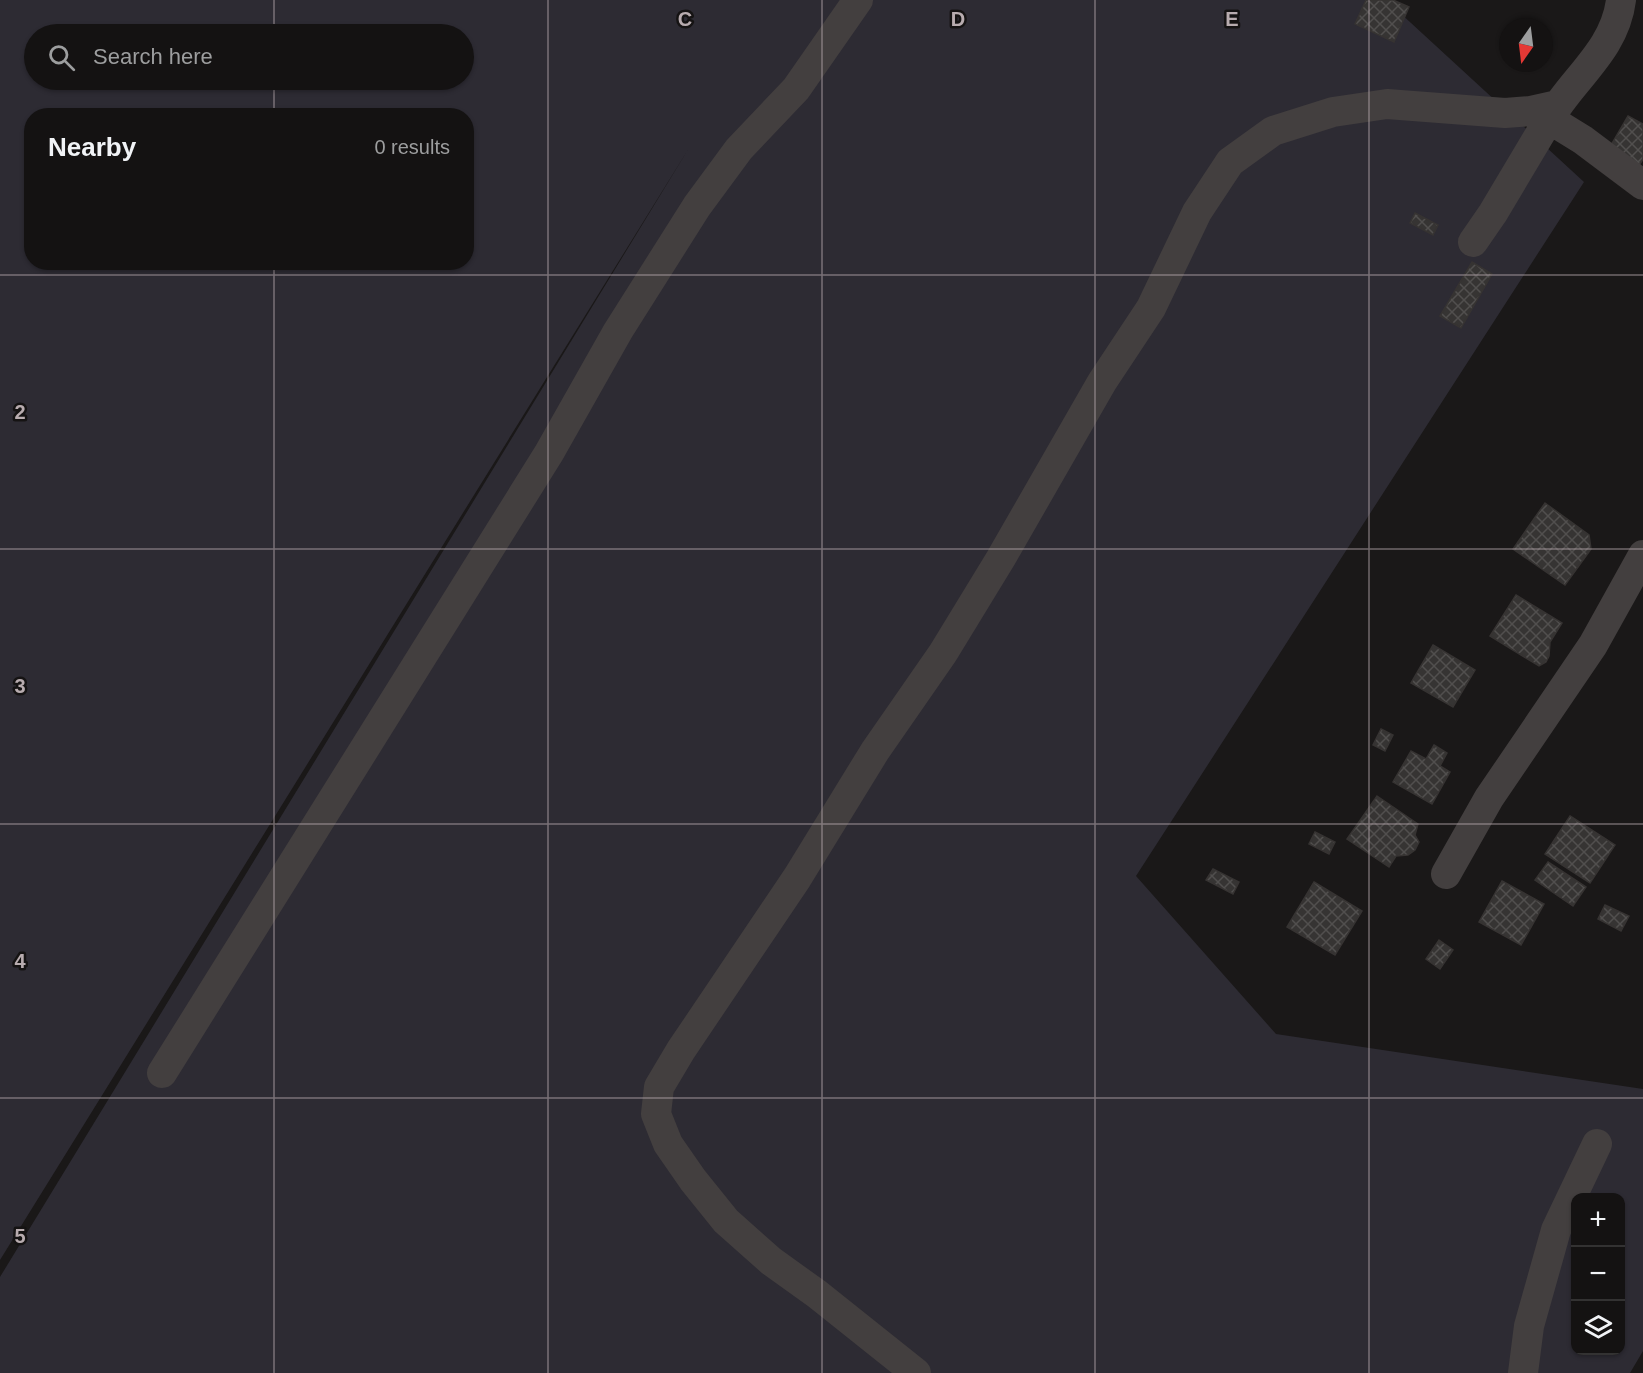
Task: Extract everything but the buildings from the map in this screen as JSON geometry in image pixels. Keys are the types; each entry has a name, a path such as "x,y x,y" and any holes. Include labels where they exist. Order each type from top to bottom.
{"street":[{"path":"162,1073 549,453 618,332 697,206 739,149 796,89 858,0"},
{"path":"1473,242 1493,213 1553,112 1600,54 1619,14 1621,0"},
{"path":"916,1373 817,1294 771,1261 726,1221 693,1180 668,1144 656,1114 659,1087 681,1050 797,878 875,751 943,653 1001,558 1102,381 1150,308 1197,212 1230,162 1273,131 1333,112 1387,104 1505,113 1553,112 1583,140 1643,185"},
{"path":"1446,874 1489,798 1593,645 1643,555"},
{"path":"1523,1373 1529,1326 1556,1230 1597,1144"}],"shaded area":[{"path":"0,0 1386,0 1584,182 1136,876 1276,1034 1643,1089 1643,1351 1630,1373 0,1373 0,1277 689,148 0,1260"}]}
